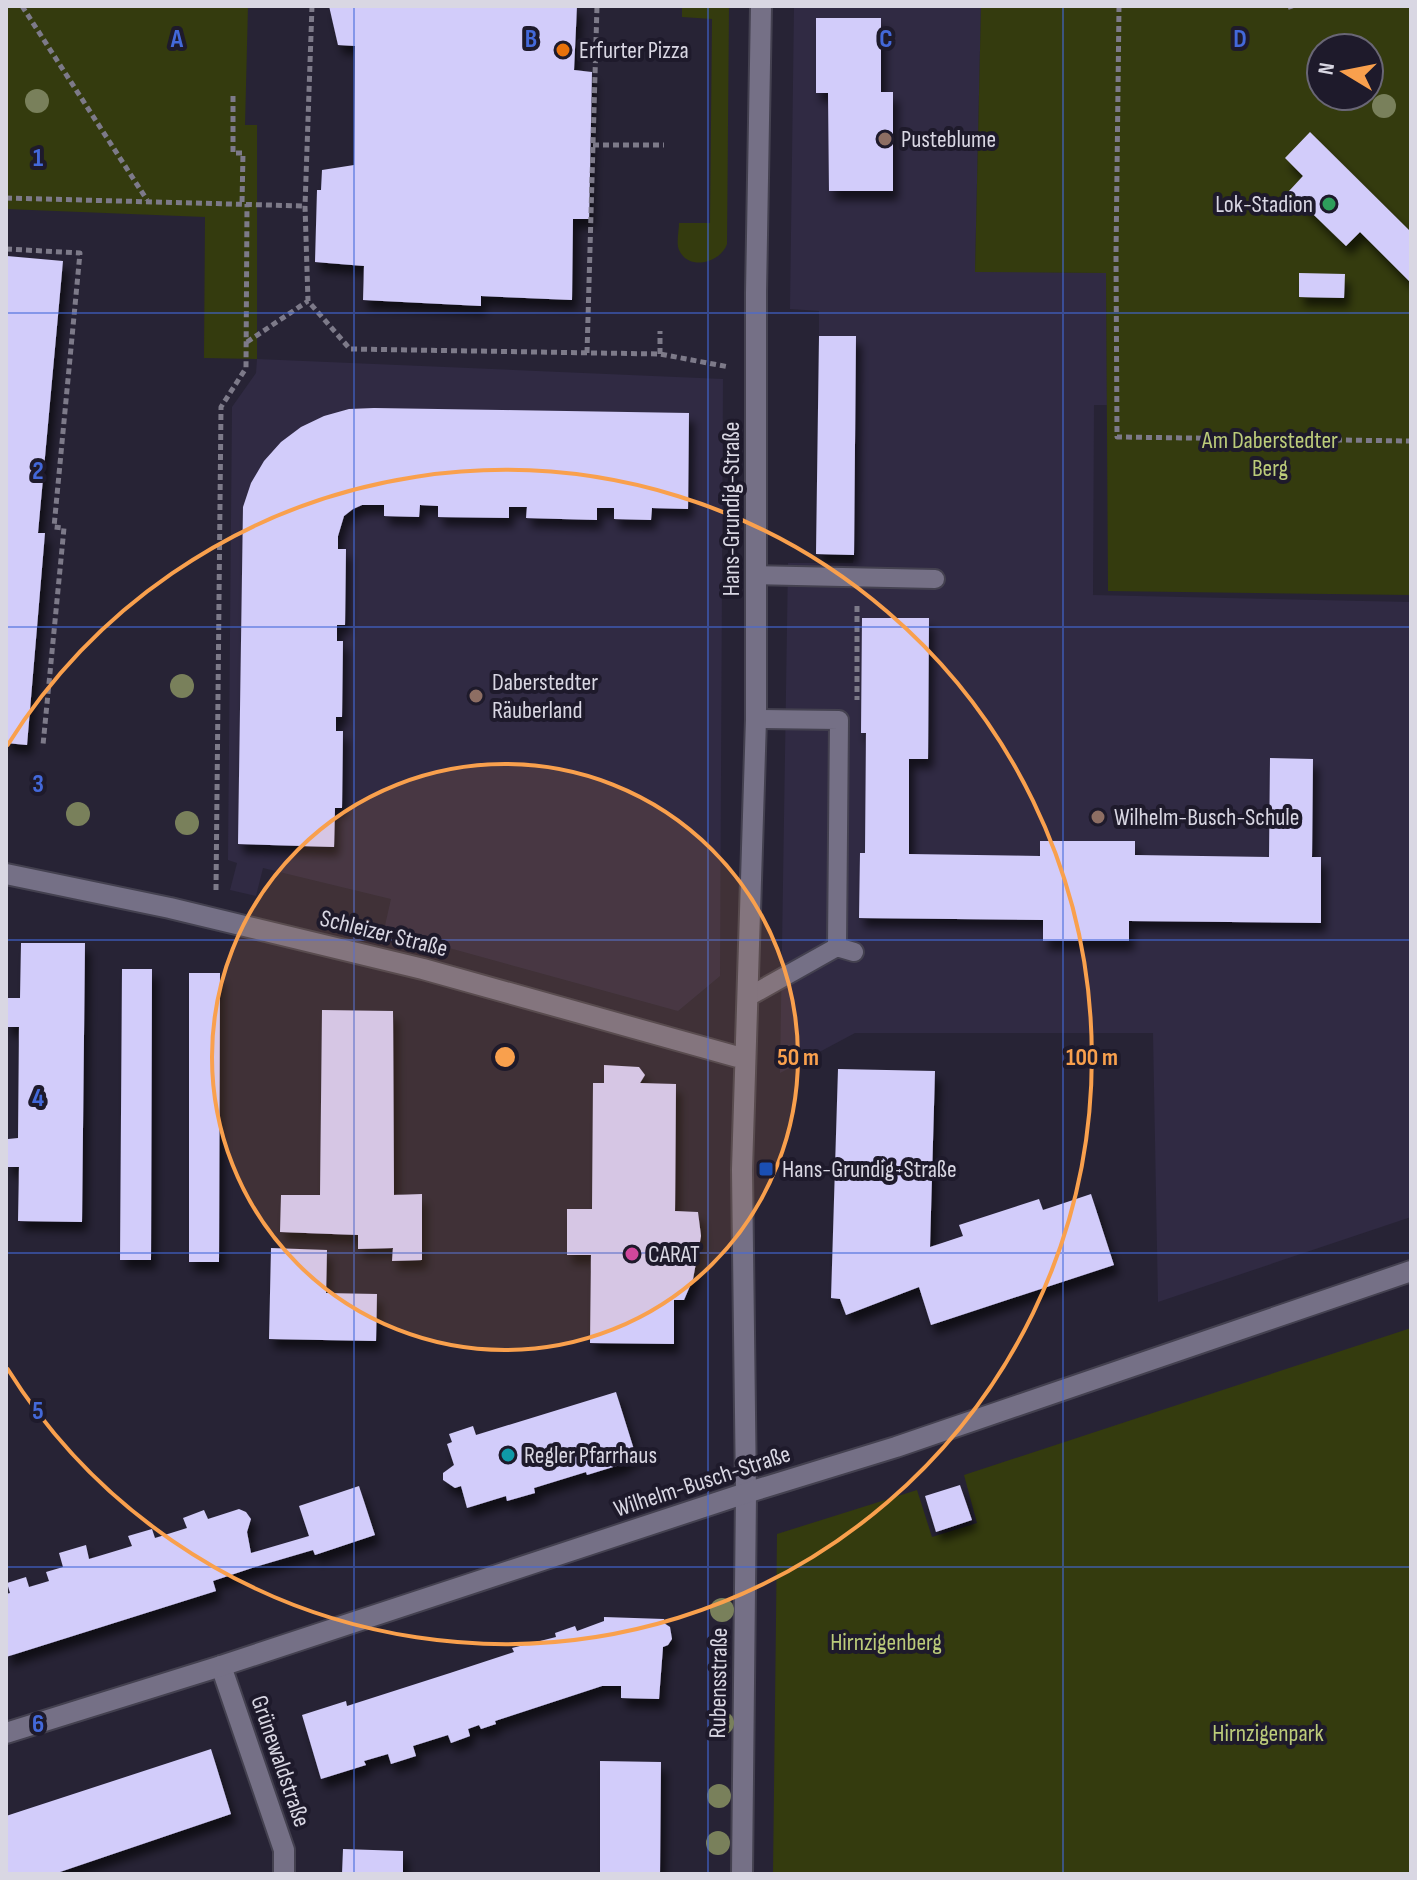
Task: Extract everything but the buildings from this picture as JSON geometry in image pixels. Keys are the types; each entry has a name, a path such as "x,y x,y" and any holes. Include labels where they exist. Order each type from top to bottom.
{"street":[{"name":"Hans-Grundig-Straße","path":"746,1493 742,1185 756,719 756,293 761,6"},
{"name":"Schleizer Straße","path":"6,874 215,919 423,969 745,1059"},
{"name":"Wilhelm-Busch-Straße","path":"6,1733 896,1447 1411,1271"},
{"name":"Rubensstraße","path":"742,1874 746,1493"},
{"name":"Grünewaldstraße","path":"221,1666 284,1850 284,1874"}],"lane":[{"path":"756,575 935,579"},
{"path":"748,997 846,949 839,720 756,719"}],"path":[{"path":"22,6 147,200"},
{"path":"312,6 305,206 308,301 350,349 660,354 757,372"},
{"path":"587,353 597,6"},
{"path":"1119,6 1117,437 1411,441"},
{"path":"215,919 221,407 246,368 247,342 243,153 233,153 233,96"},
{"path":"593,145 664,145"},
{"path":"6,198 305,206"},
{"path":"6,249 80,253 54,527 64,528 43,745"},
{"path":"247,342 308,301"},
{"path":"660,331 660,354"},
{"path":"839,720 857,720 857,577"}],"shaded area":[{"name":"Wilhelm-Busch-Schule","path":"794,6 981,6 975,271 1106,273 1107,405 1094,405 1093,595 1411,602 1411,1217 1158,1302 1153,1033 855,1033 780,1073 788,563 853,563 854,555 856,337 819,336 819,311 790,309"},
{"name":"Daberstedter Räuberland","path":"257,359 723,379 720,976 678,1011 384,930 391,899 263,868 256,896 230,890 237,863 228,860 232,407 256,373"}],"green space":[{"path":"6,6 248,6 245,125 257,125 257,359 204,358 205,217 6,209"},
{"path":"682,6 729,6 727,244 712,260 697,263 684,257 679,250 679,223 710,223 712,19 682,17"},
{"name":"Am Daberstedter Berg","path":"981,6 1411,6 1411,595 1108,591 1106,273 975,272"},
{"path":"1411,1328 1411,1874 773,1874 777,1534 917,1490 932,1537 977,1523 964,1475"}],"place":[{"name":"Erfurter Pizza","path":"563,50"},
{"name":"Pusteblume","path":"885,139"},
{"name":"Lok-Stadion","path":"1329,204"},
{"name":"Daberstedter Räuberland","path":"476,696"},
{"name":"Wilhelm-Busch-Schule","path":"1098,817"},
{"name":"Hans-Grundig-Straße","path":"766,1169"},
{"name":"CARAT","path":"632,1254"},
{"name":"Regler Pfarrhaus","path":"508,1455"}],"park label":[{"name":"Hirnzigenberg","path":"886,1642"},
{"name":"Hirnzigenpark","path":"1268,1733"}]}
